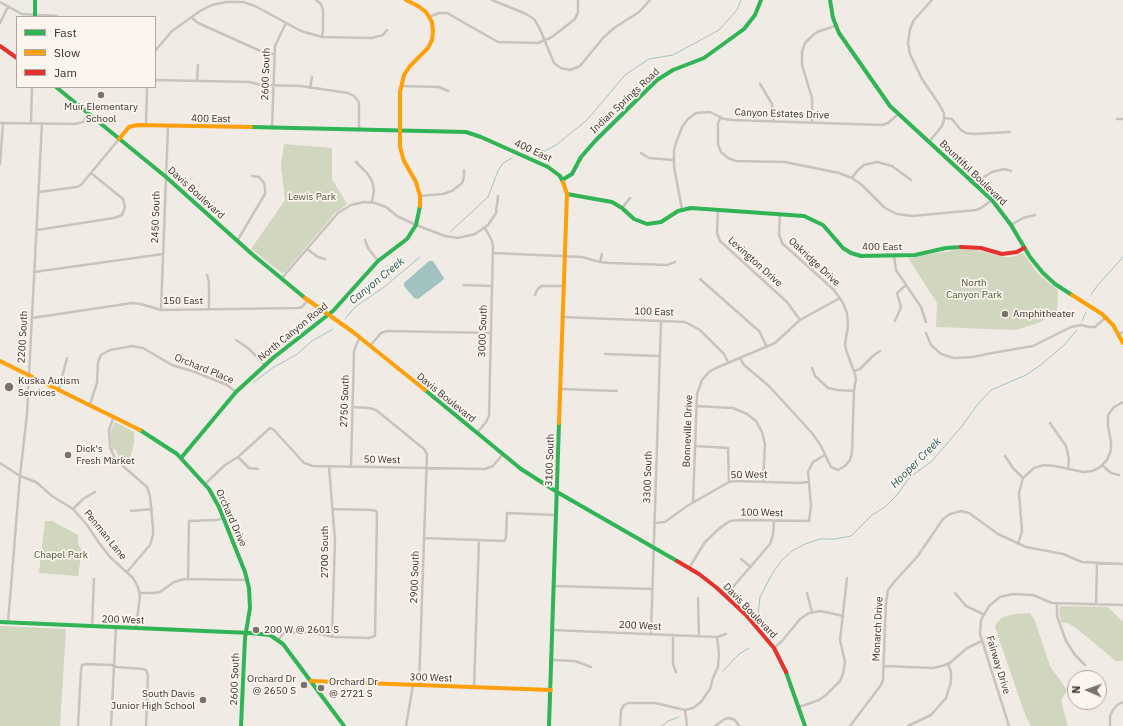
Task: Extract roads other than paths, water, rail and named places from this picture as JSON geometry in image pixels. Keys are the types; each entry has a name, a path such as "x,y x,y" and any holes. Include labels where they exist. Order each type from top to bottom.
{"street":[{"path":"35,16 36,0"},
{"path":"316,0 321,4 323,10 322,37"},
{"path":"406,0 422,8 430,17 433,28 431,43 426,51 406,71 401,86 439,87 448,92"},
{"path":"492,0 531,17 539,25 556,65 564,69 575,69 582,65 606,34 639,12 650,0"},
{"path":"430,17 439,13 447,13 498,42 536,43 552,37 575,19 578,12 578,0"},
{"name":"Indian Springs Road","path":"562,180 572,174 581,157 596,140 657,80 673,70 704,58 744,29 755,15 761,0"},
{"name":"Bountiful Boulevard","path":"830,0 835,26 843,41 897,114 992,200 1011,225 1033,262 1046,277 1106,317 1121,333 1123,343"},
{"path":"929,142 942,126 944,118 941,107 922,79 911,57 908,47 909,33 912,24 932,0"},
{"path":"156,50 172,31 204,8 226,2 237,1 255,6 306,33 322,37 372,38 383,35 387,30"},
{"path":"0,2 22,14 35,16 57,16"},
{"path":"0,23 8,7"},
{"path":"191,17 196,22 266,53 274,54"},
{"name":"2600 South","path":"272,128 274,54 276,41 286,23"},
{"path":"812,123 812,98 802,65 802,52 806,43 817,32 835,26"},
{"path":"0,46 16,57"},
{"path":"197,81 198,65"},
{"path":"310,88 312,77"},
{"path":"156,80 249,82 348,93 354,96 359,104 359,130"},
{"path":"760,84 772,104 774,122"},
{"name":"North Canyon Road","path":"181,458 236,392 265,365 329,315 378,261 407,239 416,225 420,210 420,196 414,178 402,156 399,143 401,86"},
{"path":"31,123 32,88"},
{"name":"Davis Boulevard","path":"57,88 166,177 237,241 308,300 360,338 527,473 557,492 654,546 689,568 726,595 774,648 783,665 805,726"},
{"path":"146,125 147,88"},
{"name":"Canyon Estates Drive","path":"682,209 674,160 675,145 680,131 690,116 700,112 707,112 730,120 884,125 890,122 897,114"},
{"path":"0,164 1,123 78,124 83,122 89,114"},
{"path":"721,117 718,123 718,144 721,152 730,160 785,162 835,172 852,178 867,189 885,208 901,215 912,216 976,210 984,207 992,200"},
{"path":"944,118 952,119 961,130 966,133 979,134 1010,132"},
{"path":"1117,119 1123,119"},
{"name":"2200 South","path":"8,623 20,476 27,414 42,124"},
{"name":"400 East","path":"119,139 131,126 146,125 458,132 474,134 550,168 558,174 562,180"},
{"name":"2450 South","path":"161,310 168,126"},
{"path":"39,192 78,186 82,184 119,139"},
{"path":"641,153 649,158 674,160"},
{"path":"356,162 367,173 372,181 374,190 372,202"},
{"path":"852,178 858,170 864,166 877,162 892,166 911,180"},
{"path":"977,186 984,177 992,172 1004,169 1011,171"},
{"path":"420,196 443,194 452,191 462,183 464,170"},
{"path":"37,230 116,218 122,215 125,207 122,198 91,173"},
{"path":"237,241 265,194 264,183 258,177 252,176"},
{"path":"562,180 566,194 605,200 622,208 637,221 651,224 664,221 682,209"},
{"name":"3100 South","path":"549,726 557,515 566,194"},
{"path":"282,278 342,210 357,203 372,202 386,207 396,216 445,236 454,238 472,235 485,228 494,217 498,196"},
{"path":"622,208 630,198"},
{"name":"400 East","path":"682,209 694,208 804,216 817,221 840,246 855,254 865,256 915,255 951,248 967,247 1009,254 1024,248"},
{"name":"Lexington Drive","path":"718,210 716,231 720,242 787,302 800,320"},
{"name":"Oakridge Drive","path":"780,214 779,234 782,243 831,288 840,298 848,316 845,344 856,379 854,391 852,450 850,460 844,468 836,470 830,465 824,454"},
{"path":"1011,225 1023,218 1035,215"},
{"name":"3000 South","path":"477,433 487,421 489,416 493,243 485,228"},
{"path":"365,240 368,248 378,261"},
{"path":"307,249 318,258 325,259"},
{"path":"493,253 585,257 600,262 667,265 675,262"},
{"path":"34,272 163,254"},
{"path":"600,262 602,254"},
{"path":"894,256 896,270 920,307 926,322"},
{"path":"206,275 209,282 209,309"},
{"path":"700,279 758,331 767,347"},
{"path":"464,285 492,286"},
{"path":"895,322 901,308 897,293 906,285"},
{"path":"535,295 541,286 564,286"},
{"name":"Bonneville Drive","path":"693,502 697,390 702,380 711,371 728,362 776,342 800,320 840,298"},
{"name":"150 East","path":"32,318 132,303 161,310 298,308 302,307 308,300"},
{"name":"100 East","path":"563,317 682,322 694,326 724,354 728,362"},
{"path":"926,333 931,346 941,354 954,358 973,357 1033,346 1071,327 1079,325 1095,327 1106,317"},
{"name":"3300 South","path":"650,634 661,321"},
{"path":"370,346 381,333 387,331 491,333"},
{"name":"2750 South","path":"351,467 354,349 360,338"},
{"path":"236,340 248,348 265,365"},
{"name":"Orchard Place","path":"90,404 97,383 98,362 100,357 109,350 132,346 143,348 172,365 195,372 226,385 236,392"},
{"path":"854,372 860,369 880,351"},
{"path":"605,354 660,356"},
{"path":"59,389 67,358"},
{"path":"740,358 744,365 769,386 816,438 824,454 810,465 808,482"},
{"name":"Orchard Drive","path":"0,361 114,416 149,436 181,458 205,484 216,501 248,580 250,601 246,633"},
{"path":"812,368 815,376 828,388 854,391"},
{"path":"561,389 617,391"},
{"path":"1018,544 1022,531 1019,493 1023,478 1034,468 1044,465 1086,472 1095,470 1102,465 1108,458 1111,447 1108,415 1114,407 1123,402"},
{"path":"696,406 733,408 744,412 753,418 760,428 764,440 764,482"},
{"name":"2900 South","path":"352,407 374,409 424,449 427,456 419,685"},
{"path":"114,416 108,434 111,450 117,460 147,487 152,509 154,532 152,542 128,572"},
{"path":"1050,423 1066,446 1069,459 1068,469"},
{"name":"50 West","path":"238,457 270,428 306,464 314,466 487,469 493,466 502,454"},
{"path":"695,446 728,448 729,482"},
{"path":"1005,456 1013,468 1023,478"},
{"path":"205,484 225,465 238,457 249,468 258,469"},
{"name":"Penman Lane","path":"0,463 20,476 36,482 52,496 73,510 87,525 110,556 128,572 135,581 140,593"},
{"path":"1102,465 1111,472 1119,475"},
{"name":"2700 South","path":"329,467 334,544 332,637"},
{"name":"50 West","path":"654,523 665,522 693,502 729,482 808,482"},
{"name":"100 West","path":"689,568 705,542 727,523 736,520 809,521 811,506 808,482"},
{"path":"73,510 83,499 95,492"},
{"path":"131,511 152,509"},
{"path":"278,640 284,633 289,632 316,633 332,637 375,637 376,511 332,509"},
{"name":"Monarch Drive","path":"850,726 882,684 884,678 886,602 888,590 917,557 944,519 955,512 967,512 998,534 1018,544 1063,554 1080,561 1123,564"},
{"path":"424,538 506,540 507,513 557,515"},
{"path":"188,579 189,521 217,520 223,518"},
{"path":"726,595 771,542 774,521"},
{"path":"474,687 479,540"},
{"path":"741,560 751,567"},
{"path":"1096,604 1097,563"},
{"path":"799,707 822,698 841,679 845,664 840,643 847,578"},
{"path":"92,626 94,579"},
{"path":"136,628 140,593 153,594 160,592 178,581 188,579 248,580"},
{"path":"554,586 652,590"},
{"path":"807,593 812,612"},
{"path":"955,593 966,606 983,614 993,601 1010,594 1033,595 1046,601 1057,603 1123,605"},
{"path":"698,598 698,636"},
{"path":"1057,603 1057,616 1066,641 1075,655 1085,665"},
{"path":"774,648 782,641 802,617 812,612 821,611 843,616"},
{"name":"Fairway Drive","path":"983,614 980,627 982,641 1009,726"},
{"name":"200 West","path":"0,622 246,633"},
{"path":"111,726 116,627"},
{"name":"200 West","path":"553,630 717,637 726,634"},
{"path":"246,633 266,634 278,640 311,681 342,725"},
{"name":"2600 South","path":"241,726 246,633"},
{"path":"673,635 673,664 676,672"},
{"path":"620,726 620,714 622,707 628,703 655,703 685,710 698,705 710,689 719,663 717,637"},
{"path":"884,666 933,668 948,664 967,648 982,641"},
{"path":"552,660 575,661 591,667"},
{"path":"78,726 81,670 82,666 86,664 146,670 148,675 146,726"},
{"path":"908,726 931,715 946,698 951,682 951,672 948,664"},
{"name":"300 West","path":"311,681 551,690"},
{"path":"406,726 412,685"},
{"path":"1110,726 1111,713 1117,705 1123,702"},
{"path":"685,710 687,726"},
{"path":"715,726 726,719 732,718 739,726"}],"water":[{"path":"429,261 433,261 444,278 418,299 414,298 404,286 404,283"}],"waterway":[{"name":"Canyon Creek","path":"535,150 545,151 556,145 587,120 625,75 649,59 673,55 719,30 737,10 741,0"},
{"name":"Canyon Creek","path":"450,232 488,197 498,171 503,163 512,158"},
{"name":"Canyon Creek","path":"345,319 355,307 383,288 420,257"},
{"name":"Hooper Creek","path":"1091,295 1097,286 1123,257"},
{"name":"Hooper Creek","path":"1082,321 1086,312"},
{"name":"Canyon Creek","path":"254,382 274,367 296,355 312,341 333,329"},
{"name":"Hooper Creek","path":"758,616 760,597 772,574 782,560 792,551 805,544 820,539 835,539 851,536 872,515 885,507 897,495 909,478 932,461 991,390 1026,375 1042,364 1064,345 1077,330"},
{"name":"Hooper Creek","path":"723,671 739,654 749,648"},
{"name":"Hooper Creek","path":"662,726 668,721 679,717"}],"place":[{"name":"Muir Elementary School","path":"101,95"},
{"name":"Amphitheater","path":"1005,314"},
{"name":"Kuska Autism Services","path":"9,387"},
{"name":"Dick's Fresh Market","path":"68,455"},
{"name":"200 W @ 2601 S","path":"256,630"},
{"name":"Orchard Dr @ 2650 S","path":"304,685"},
{"name":"Orchard Dr @ 2721 S","path":"321,688"},
{"name":"South Davis Junior High School","path":"203,700"}],"park label":[{"name":"Lewis Park","path":"312,197"},
{"name":"North Canyon Park","path":"974,288"},
{"name":"Chapel Park","path":"61,555"}]}
